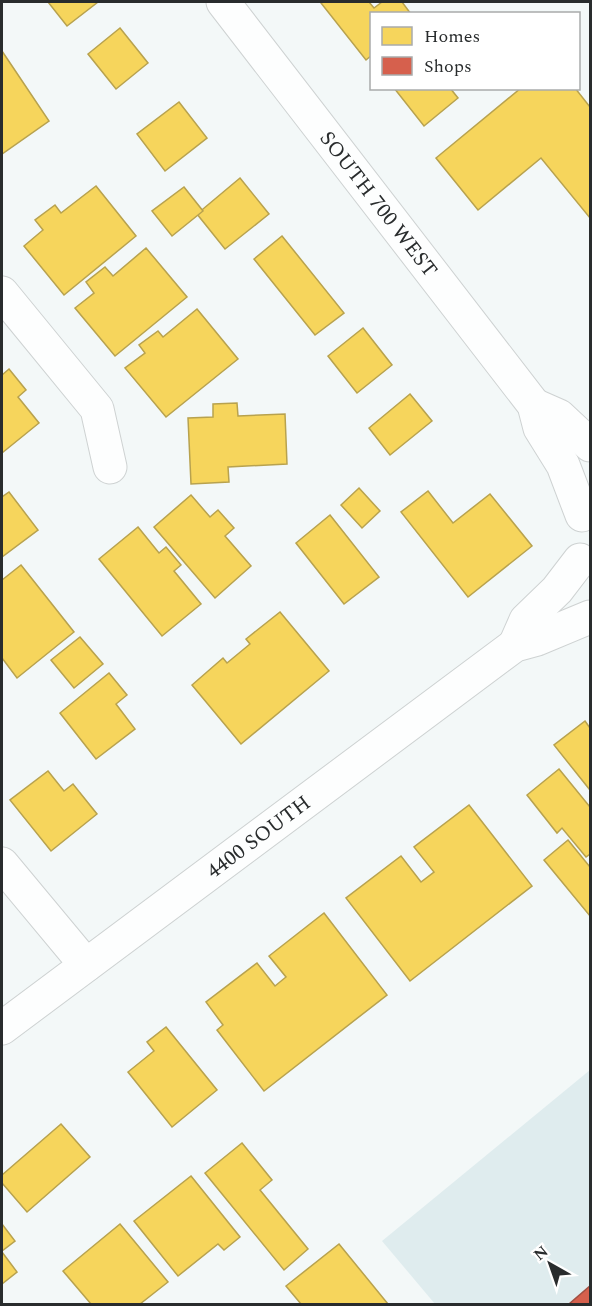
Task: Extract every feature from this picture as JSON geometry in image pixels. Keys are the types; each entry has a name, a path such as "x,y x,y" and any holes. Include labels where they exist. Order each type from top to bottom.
{"street":[{"name":"SOUTH 700 WEST","path":"223,2 534,405 540,428 586,507"},
{"path":"2,293 97,409 110,467"},
{"name":"SOUTH 700 WEST","path":"534,405 559,416 591,445"},
{"path":"515,645 526,620 557,590 585,570 577,551 577,528 586,507"},
{"path":"515,645 537,639 591,616"},
{"name":"4400 SOUTH","path":"2,1028 515,645"},
{"path":"2,864 86,965"}],"shaded area":[{"path":"590,1070 590,1304 435,1304 382,1241"}],"building: Homes":[{"path":"48,2 98,2 67,26"},
{"path":"369,2 374,8 382,2 402,2 410,12 370,12 370,57 366,60 321,3"},
{"path":"120,28 148,63 116,89 88,54"},
{"path":"2,51 49,121 2,154"},
{"path":"396,90 452,90 458,98 424,126"},
{"path":"519,90 577,90 590,107 590,218 541,158 478,210 436,158"},
{"path":"179,102 207,138 165,171 137,134"},
{"path":"240,178 269,214 225,249 197,214"},
{"path":"96,186 136,236 64,295 24,246 43,230 35,220 55,205 61,213"},
{"path":"184,187 203,211 172,236 152,211"},
{"path":"282,236 344,313 315,335 254,259"},
{"path":"146,248 187,297 115,356 75,308 94,293 86,282 105,267 113,276"},
{"path":"197,309 238,359 166,417 125,368 145,353 139,345 158,331 163,337"},
{"path":"363,328 392,365 357,393 328,356"},
{"path":"9,369 26,390 18,397 39,423 2,453 2,375"},
{"path":"410,394 432,421 390,455 369,428"},
{"path":"237,403 238,416 285,414 287,464 228,467 229,482 191,484 188,418 213,417 213,404"},
{"path":"359,488 380,511 362,528 341,505"},
{"path":"428,491 453,523 490,494 532,546 468,597 401,512"},
{"path":"9,492 38,530 2,557 2,497"},
{"path":"191,495 210,517 218,510 234,528 225,536 251,566 215,598 154,527"},
{"path":"330,515 379,577 344,604 296,543"},
{"path":"138,527 159,553 166,547 181,565 174,571 201,604 162,636 99,559"},
{"path":"21,565 74,632 17,678 2,658 2,580"},
{"path":"280,612 329,671 241,744 192,685 223,658 227,663 250,644 246,639"},
{"path":"80,637 103,664 74,688 51,660"},
{"path":"109,673 127,695 116,704 135,729 96,759 60,713"},
{"path":"585,721 590,728 590,790 554,745"},
{"path":"559,769 590,807 590,854 586,857 562,828 557,833 527,795"},
{"path":"48,771 64,791 73,784 97,814 51,851 10,800"},
{"path":"469,805 532,886 410,981 346,898 401,856 421,882 434,872 414,847"},
{"path":"568,840 590,867 590,916 544,860"},
{"path":"324,913 387,995 264,1091 217,1030 223,1025 206,1002 257,963 275,986 286,977 269,956"},
{"path":"166,1027 217,1090 172,1127 128,1072 154,1051 147,1042"},
{"path":"61,1124 90,1157 27,1212 2,1183 2,1175"},
{"path":"242,1143 272,1180 260,1190 308,1249 284,1270 205,1173"},
{"path":"191,1176 240,1237 224,1250 218,1244 178,1276 134,1221"},
{"path":"2,1224 15,1241 2,1251"},
{"path":"120,1224 168,1282 140,1304 91,1304 63,1271"},
{"path":"339,1244 388,1304 301,1304 286,1286"},
{"path":"2,1252 17,1272 2,1284"}],"building: Shops":[{"path":"590,1286 590,1304 569,1304"}]}
